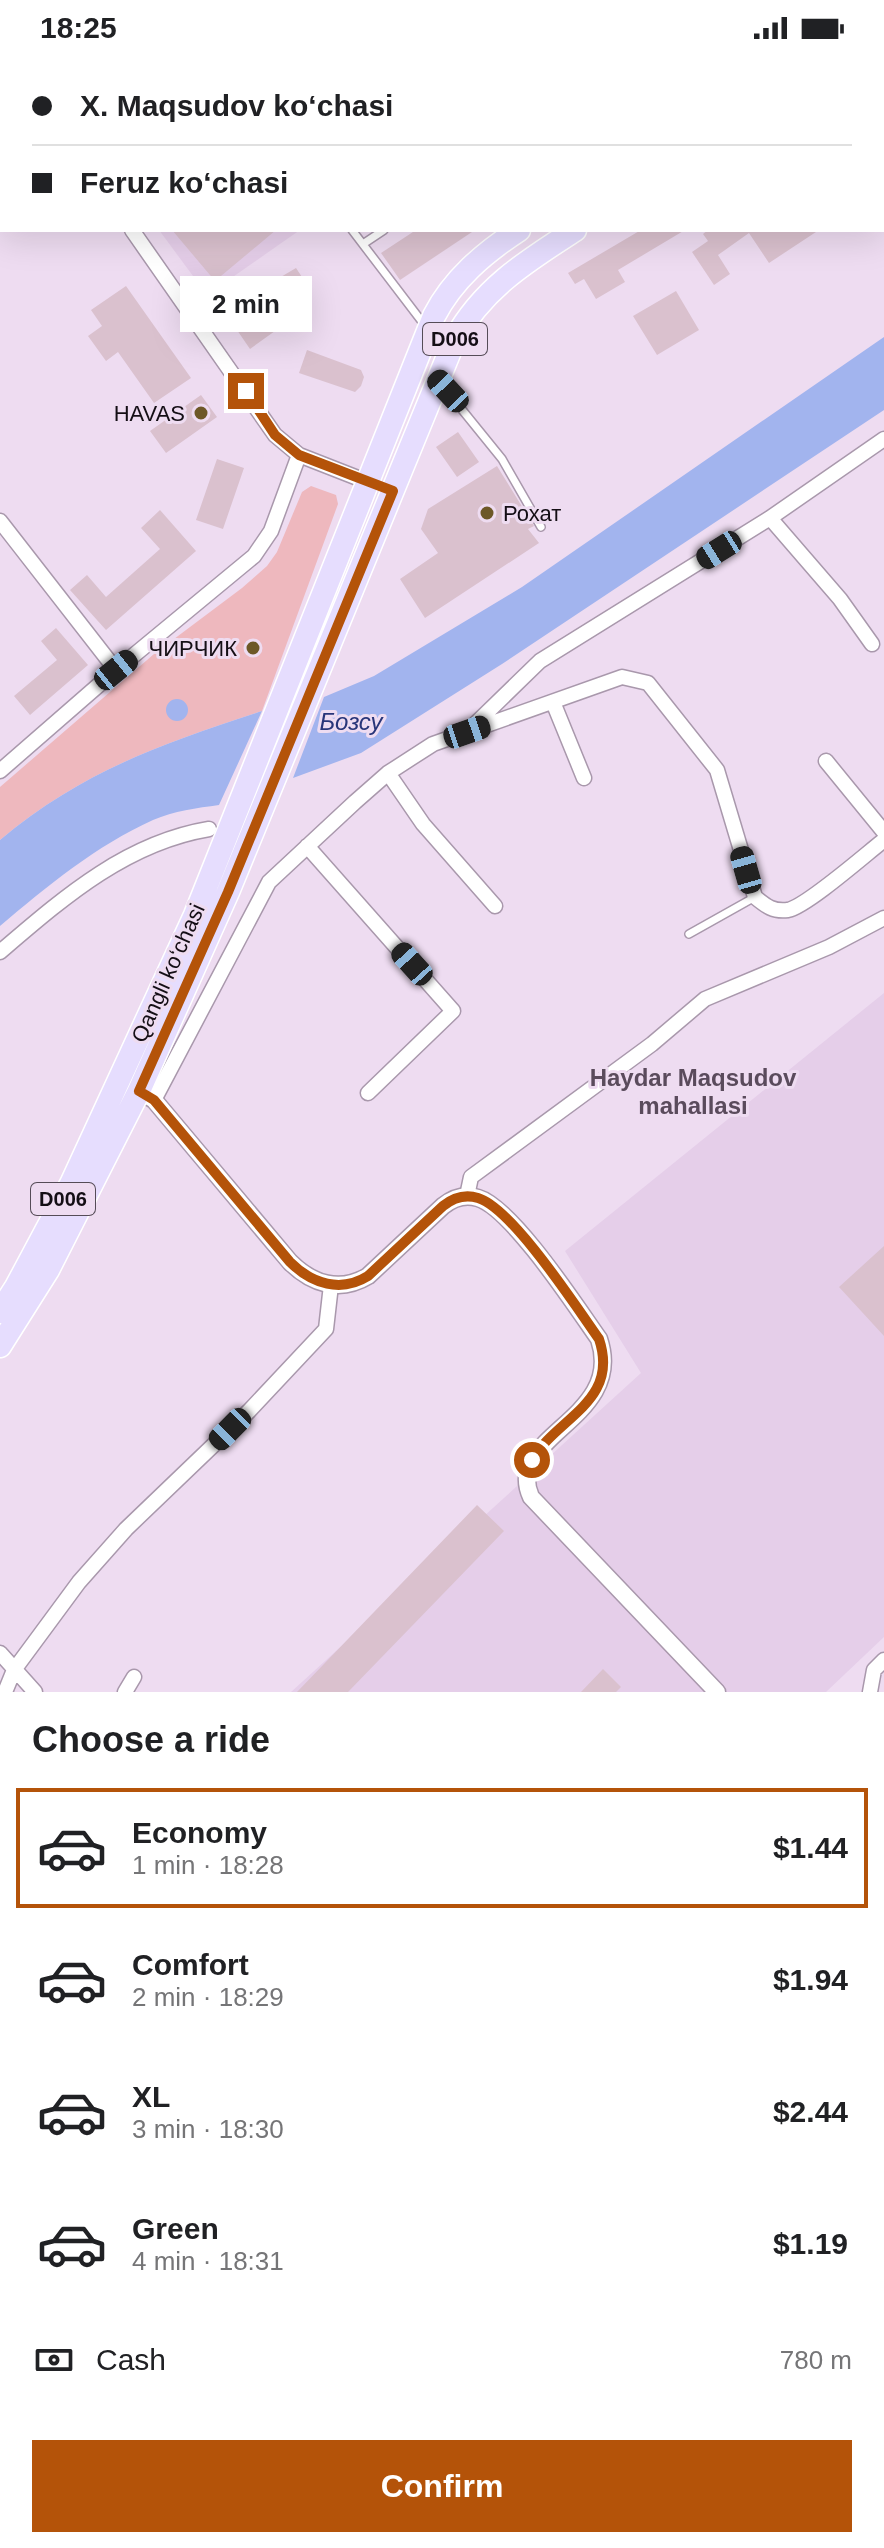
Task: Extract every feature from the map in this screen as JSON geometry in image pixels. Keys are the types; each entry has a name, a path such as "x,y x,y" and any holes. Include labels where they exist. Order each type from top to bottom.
{"main road":[{"name":"D006","path":"368,482 440,304 457,281 485,254 516,232"},
{"name":"D006","path":"393,491 437,379 462,326 488,293 521,266 572,232"},
{"path":"368,482 393,491"},
{"name":"Qangli ko‘chasi","path":"0,1312 57,1210 138,1091 195,915 368,482"},
{"name":"Qangli ko‘chasi","path":"0,1346 48,1270 138,1091 269,792 393,491"}],"street":[{"path":"133,232 275,435 299,455 368,482"},
{"path":"467,732 540,661 770,518 881,441"},
{"path":"0,771 260,549 271,531 299,455"},
{"path":"770,518 840,599 872,644"},
{"path":"0,521 116,670"},
{"name":"Qangli ko‘chasi","path":"138,1091 269,882 388,773 433,744 622,677 648,683 717,770 755,897"},
{"path":"553,702 584,778"},
{"path":"826,761 884,832"},
{"path":"388,773 423,824 495,906"},
{"path":"0,952 95,874 182,835 209,829"},
{"path":"755,897 771,910 790,910 826,887 884,840"},
{"path":"307,846 453,1011 368,1093"},
{"path":"467,1196 471,1177 652,1044 705,999 829,947 884,918"},
{"path":"138,1091 297,1269 315,1280 346,1286 368,1276 454,1199 467,1196 495,1207 551,1269 599,1339 603,1353 602,1374 594,1395 532,1460 527,1480 531,1497 717,1692"},
{"path":"5,1692 14,1670 79,1582 126,1529 226,1433 326,1329 331,1285"},
{"path":"0,1653 35,1692"},
{"path":"870,1692 874,1670 884,1660"},
{"path":"125,1692 134,1677"}],"lane":[{"path":"354,232 428,330"},
{"path":"363,244 381,232"},
{"path":"437,379 502,459 541,527"},
{"path":"689,934 755,897"}],"shaded area":[{"path":"160,232 297,232 207,295"},
{"path":"311,486 336,495 338,504 262,711 190,735 124,762 61,795 0,840 0,787 154,654 267,566 277,552 302,492"},
{"path":"884,993 884,1637 826,1692 291,1692 641,1373 565,1251"}],"water":[{"name":"Бозсу","path":"884,337 884,410 502,664 361,753 293,778 324,697 374,676 522,587"},
{"path":"177,699 185,702 188,710 185,718 177,721 169,718 166,710 169,702"},
{"path":"262,711 219,805 169,814 132,830 73,868 0,926 0,840 61,795 124,762 190,735"}],"building":[{"path":"174,232 274,232 215,281"},
{"path":"413,232 472,232 400,280 381,253"},
{"path":"638,232 682,232 618,270 625,282 596,299 584,279 575,284 568,273"},
{"path":"706,232 816,232 769,263 749,233 718,255 730,274 714,285 692,252 708,241 703,234"},
{"path":"296,268 310,289 288,303 274,281"},
{"path":"126,286 191,378 154,403 118,352 106,361 88,336 102,326 91,310"},
{"path":"676,291 699,330 657,355 633,316"},
{"path":"251,297 275,331 250,349 226,314"},
{"path":"307,350 361,370 364,377 361,386 355,392 299,373"},
{"path":"201,395 217,417 166,453 150,431"},
{"path":"458,432 479,462 457,477 436,447"},
{"path":"217,459 244,468 223,529 196,520"},
{"path":"497,466 534,526 528,529 539,543 425,618 400,579 438,553 421,529 428,509"},
{"path":"160,510 196,551 106,630 70,590 87,575 106,597 160,549 141,528"},
{"path":"56,628 88,665 30,715 14,696 57,660 41,641"},
{"path":"884,1246 884,1336 839,1287"},
{"path":"477,1505 504,1531 348,1692 297,1692"},
{"path":"603,1669 621,1687 616,1692 581,1692"}],"place":[{"name":"HAVAS","path":"201,413"},
{"name":"Рохат","path":"487,513"},
{"name":"ЧИРЧИК","path":"253,648"}],"district":[{"name":"Haydar Maqsudov mahallasi","path":"693,1091"}],"route":[{"path":"246,391 275,435 299,455 393,491 228,892 139,1091 154,1100 290,1262 315,1280 335,1286 358,1283 454,1199 474,1197 495,1207 551,1269 599,1339 603,1353 598,1389 532,1460"}]}
